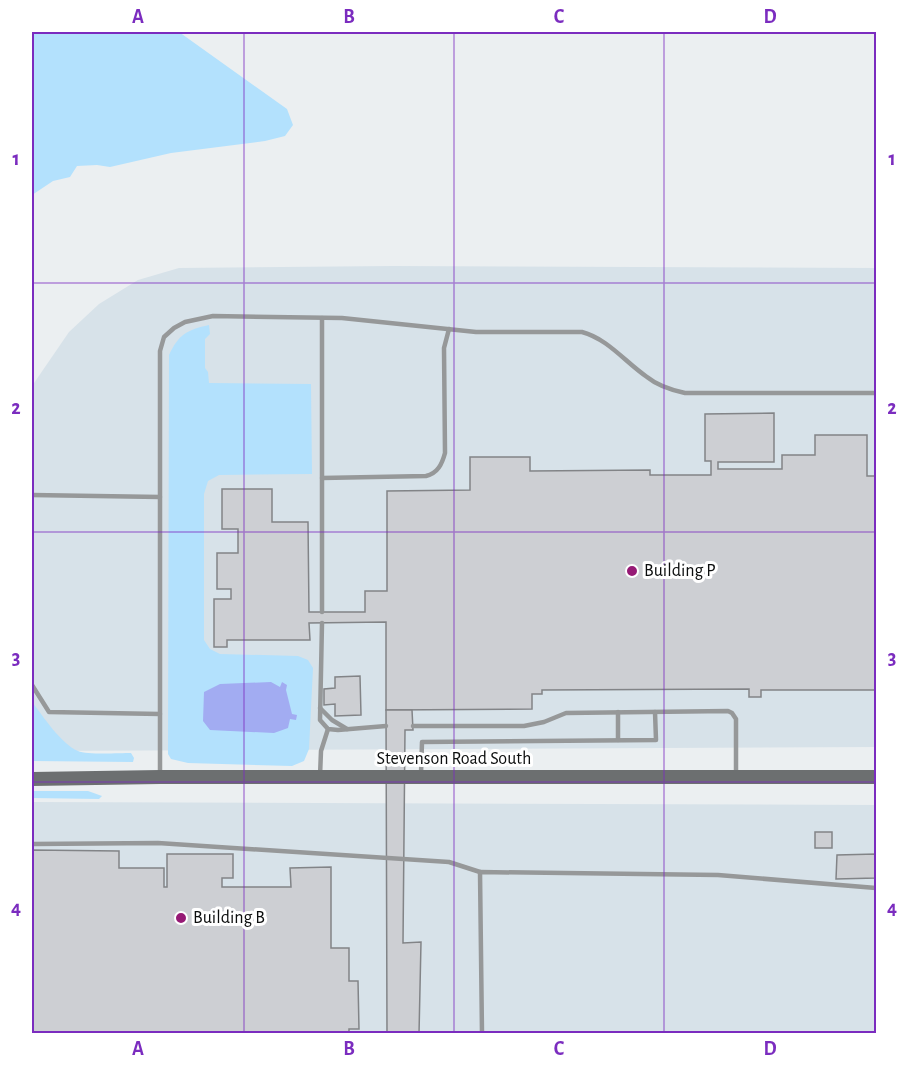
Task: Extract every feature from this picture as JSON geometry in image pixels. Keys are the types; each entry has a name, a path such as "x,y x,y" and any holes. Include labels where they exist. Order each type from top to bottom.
{"main road":[{"name":"Stevenson Road South","path":"32,778 876,777"}],"lane":[{"path":"160,777 160,351 164,337 185,322 213,316 322,318 374,320 476,332 582,332 593,335 610,346 649,379 671,390 685,393 876,393"},
{"path":"322,318 322,612"},
{"path":"322,478 426,476 438,470 445,453 444,348 449,329"},
{"path":"32,495 160,497"},
{"path":"322,623 320,720 328,729 386,726"},
{"path":"32,685 49,712 160,714"},
{"path":"320,708 332,720 347,729"},
{"path":"412,726 524,726 544,722 566,713 723,711 732,713 736,719 736,777"},
{"path":"618,712 618,740"},
{"path":"421,777 422,742 656,740 655,712"},
{"path":"320,777 321,751 328,729"},
{"path":"32,844 158,843 449,862 480,872 718,875 876,888"},
{"path":"480,872 482,1034"}],"shaded area":[{"path":"32,32 179,32 287,109 293,125 285,136 265,141 171,153 110,167 77,166 70,177 53,181 32,195"},
{"path":"393,266 876,268 876,747 32,751 32,386 69,332 99,304 138,280 179,268"},
{"path":"209,325 210,334 205,339 205,368 208,372 209,383 311,384 312,474 219,475 208,481 204,494 204,640 210,649 220,654 298,656 308,660 313,668 309,749 304,761 292,766 188,763 171,759 168,754 169,355 176,342 185,334"},
{"path":"32,702 65,742 78,751 103,754 131,753 134,758 133,762 32,761"},
{"path":"32,791 88,791 102,796 99,799 32,798"},
{"path":"32,802 876,805 876,1033 32,1033"}],"water":[{"path":"271,682 280,687 282,682 287,685 286,690 292,714 297,715 296,720 290,719 288,728 274,733 210,730 203,721 204,692 220,684"}],"building":[{"name":"Building P","path":"774,413 774,462 718,462 718,469 782,469 782,455 815,455 815,435 867,435 867,476 876,476 876,690 761,690 761,697 749,697 749,689 542,690 542,694 532,694 532,709 386,710 386,622 309,623 310,640 227,640 227,647 214,647 214,599 231,599 231,589 217,589 217,553 238,553 238,529 222,529 222,489 272,489 272,522 308,522 309,612 365,612 365,591 387,591 387,491 470,490 470,457 530,457 530,471 650,470 650,475 711,475 711,461 705,461 705,414"},
{"path":"360,676 361,715 335,716 335,704 324,705 324,689 335,688 335,677"},
{"path":"386,710 412,710 413,730 405,730 403,943 421,942 419,1034 387,1034"},
{"path":"815,832 832,832 832,848 815,848"},
{"name":"Building B","path":"32,850 119,851 119,868 164,868 164,887 167,887 167,854 233,854 233,878 222,878 222,887 291,887 290,868 331,867 331,948 349,948 349,981 358,981 359,1029 349,1029 349,1034 32,1034"},
{"path":"876,854 876,878 836,879 837,855"}],"place":[{"name":"Building P","path":"632,571"},
{"name":"Building B","path":"181,918"}]}
